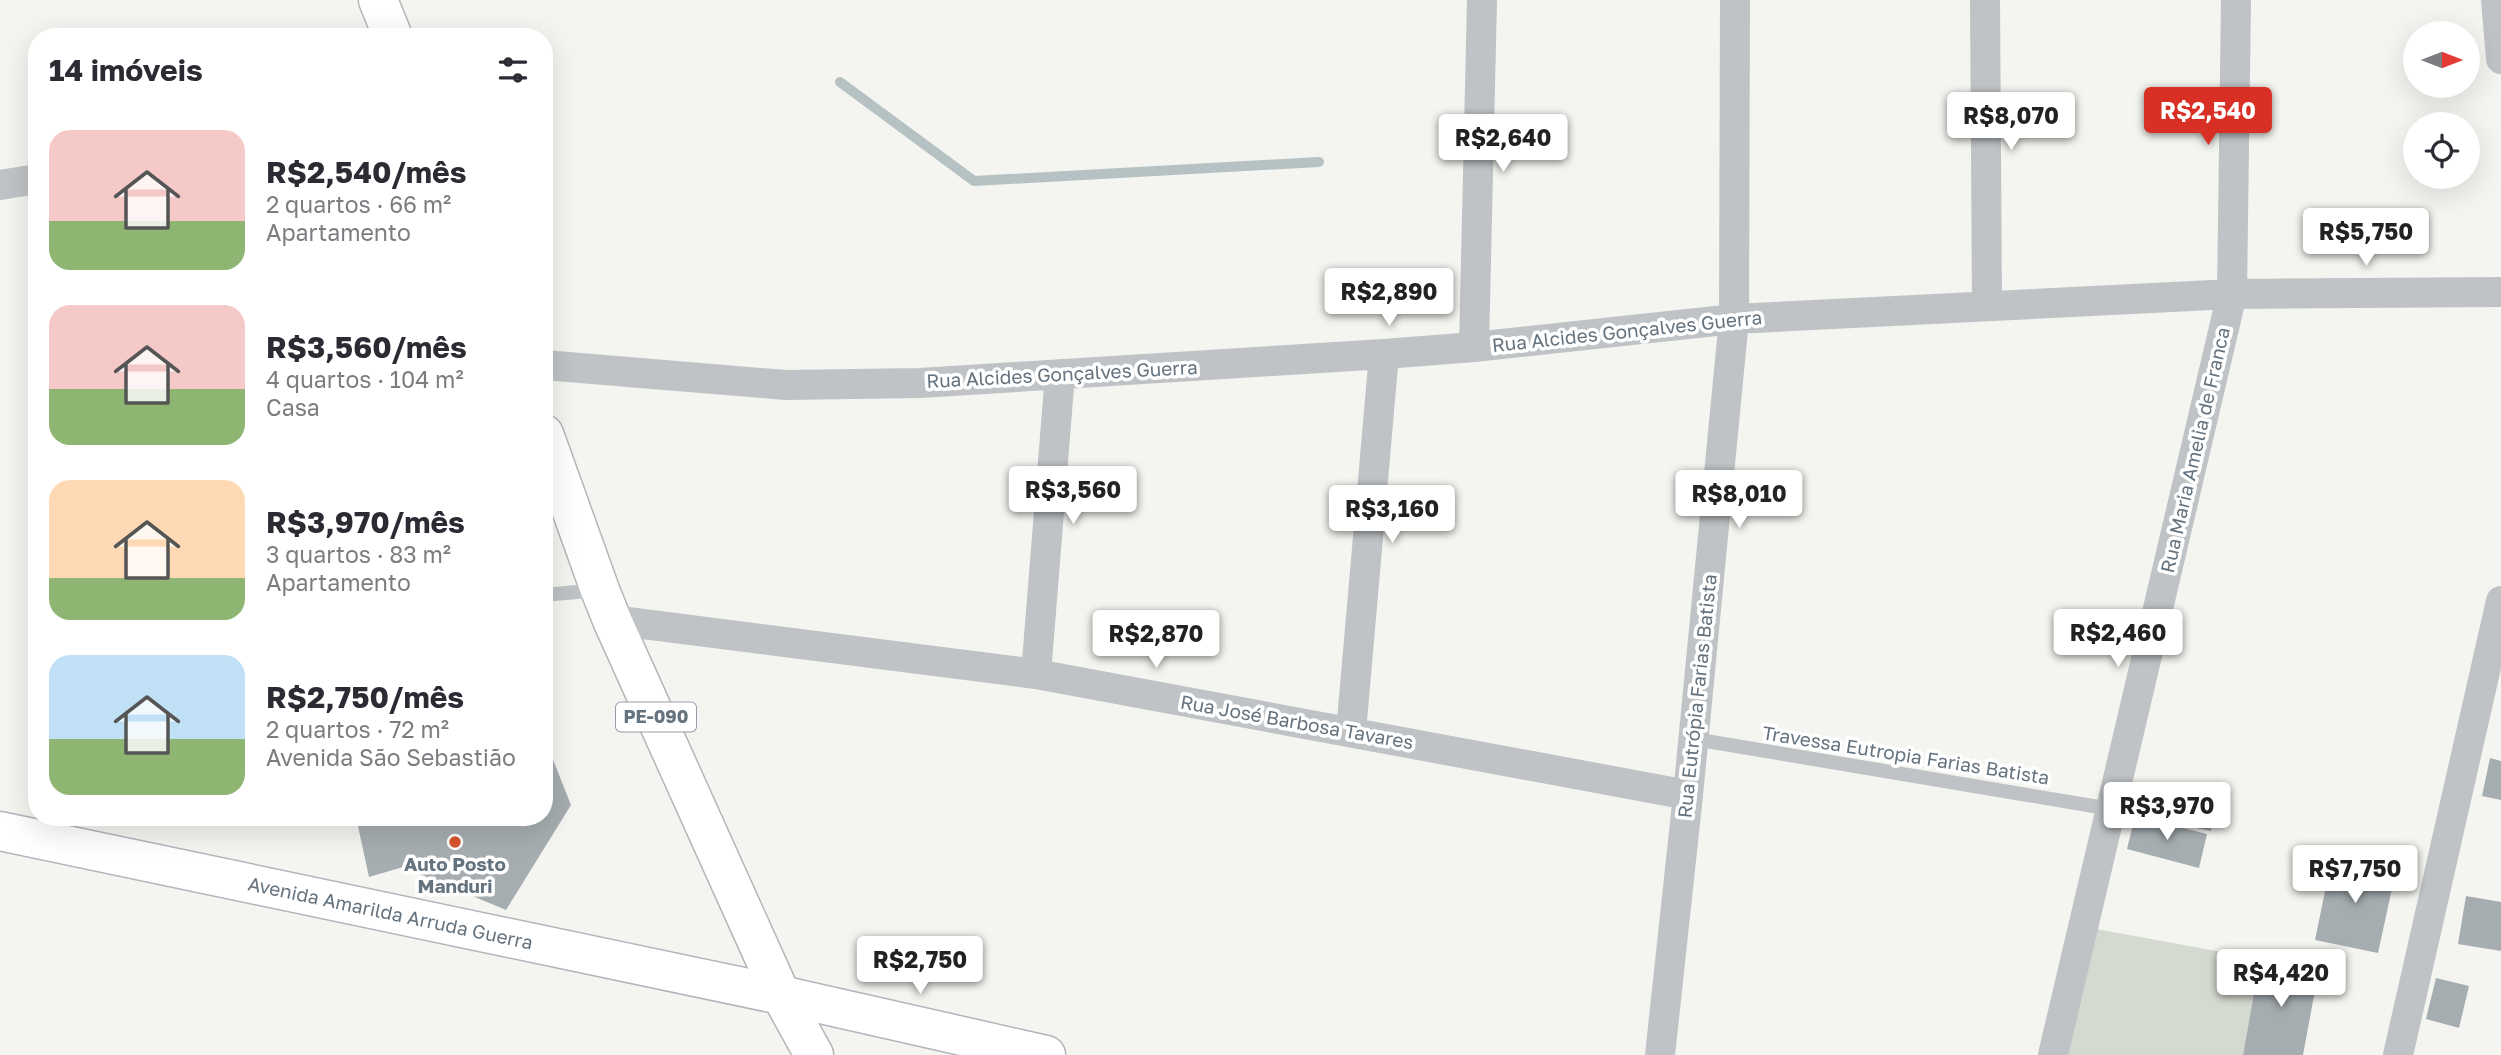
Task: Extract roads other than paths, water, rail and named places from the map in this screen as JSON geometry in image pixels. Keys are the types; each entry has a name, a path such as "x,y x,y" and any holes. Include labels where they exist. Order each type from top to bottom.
{"main road":[{"path":"378,0 389,28"},
{"name":"PE-090","path":"553,459 606,605 781,995 814,1055"},
{"name":"Avenida Amarilda Arruda Guerra","path":"0,831 781,995 1046,1055"}],"street":[{"path":"1474,347 1482,0"},
{"name":"Rua Eutrópia Farias Batista","path":"1660,1055 1694,739 1734,319 1735,0"},
{"path":"1985,0 1987,305"},
{"name":"Rua Maria Amelia de Franca","path":"2053,1055 2232,294 2236,0"},
{"path":"2496,0 2501,60"},
{"path":"0,184 28,180"},
{"name":"Rua Alcides Gonçalves Guerra","path":"553,366 786,385 920,383 1474,347 1734,319 2232,294 2501,292"},
{"path":"1351,732 1384,354"},
{"path":"1036,674 1060,374"},
{"path":"2398,1055 2501,601"},
{"name":"Rua José Barbosa Tavares","path":"606,605 1036,674 1688,795"}],"lane":[{"path":"553,596 606,605"},
{"name":"Travessa Eutropia Farias Batista","path":"1694,739 2111,808"}],"waterway":[{"path":"840,82 974,181 1319,162"}],"place":[{"name":"Auto Posto Manduri","path":"455,842"}]}
